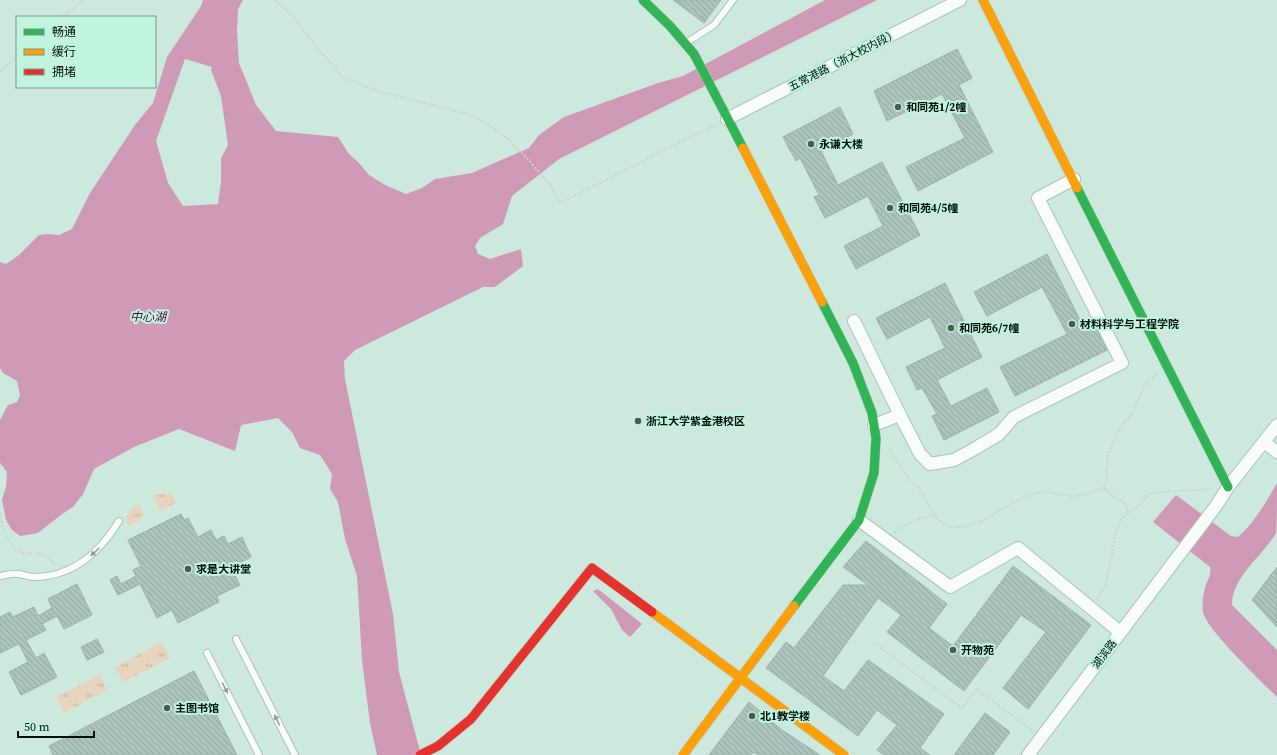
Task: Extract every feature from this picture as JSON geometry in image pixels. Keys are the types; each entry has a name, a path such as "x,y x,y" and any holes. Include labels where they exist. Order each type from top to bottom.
{"street":[{"path":"643,0 658,12 694,54 853,363 864,390 874,425 876,438 874,473 859,520 683,755"},
{"name":"五常港路（浙大校内段）","path":"727,119 960,0"},
{"path":"984,0 1228,487 1271,447 1277,425"},
{"path":"854,321 920,454 930,464 954,460 999,434 1014,417 1122,363 1038,198 1074,179"},
{"path":"874,425 900,415"},
{"name":"湖滨路","path":"1028,755 1216,506 1228,487"},
{"path":"859,520 950,587 1018,548 1120,632"},
{"path":"420,755 437,750 471,720 592,568 844,755"}],"lane":[{"path":"686,43 714,25 733,0"},
{"path":"0,576 17,574 32,577 49,576 68,570 95,552 108,538 119,521"},
{"path":"236,639 295,755"},
{"path":"207,654 259,755"}],"path":[{"path":"64,16 83,0"},
{"path":"275,0 293,16 317,48 344,78 380,92 468,114 487,124 508,139 524,155 549,184 560,203 727,119"},
{"path":"0,71 16,58"},
{"path":"876,438 888,447 912,483 919,488 935,516 950,527 967,526 998,513 1010,504 1036,493 1048,491 1075,496 1084,495 1104,488 1107,481 1106,471 1108,455 1120,428 1134,411 1145,383 1154,375 1169,368"},
{"path":"1104,488 1117,499 1124,502 1128,513"},
{"path":"1092,608 1103,589 1108,574 1114,536 1119,522 1128,513 1134,510 1149,494 1210,488"},
{"path":"0,513 2,525 15,550 26,554 36,553 49,557 60,573"},
{"path":"889,542 894,533 906,524 935,516"},
{"path":"874,643 962,708 977,689 1041,738"}],"green space":[{"path":"172,493 176,503 160,511 152,495"},
{"path":"138,503 145,517 129,526 125,517"},
{"path":"162,642 170,658 123,682 115,667"},
{"path":"100,675 107,690 64,713 56,697"}],"water":[{"name":"中心湖","path":"203,0 243,0 238,9 237,32 239,63 256,105 276,131 338,137 349,154 369,175 385,185 406,194 422,188 435,179 472,173 529,148 539,135 564,117 658,83 683,76 825,0 877,0 559,159 512,196 503,224 480,238 475,246 478,254 490,259 521,249 523,266 495,287 483,287 355,350 344,361 345,379 393,614 399,672 421,755 377,755 370,723 362,660 357,576 345,539 338,502 330,489 332,474 320,455 300,448 292,432 278,418 241,425 235,451 179,429 134,447 94,469 83,494 73,507 38,533 20,536 12,530 6,520 2,500 6,487 7,472 0,463 0,420 8,405 17,402 20,395 17,381 3,373 0,368 0,262 6,264 19,255 39,235 59,235 72,229 90,193 135,125 153,103 167,57 201,6","holes":["185,59 212,67 211,70 221,96 228,145 221,158 221,182 218,204 183,206 168,183 156,141"]},
{"path":"1277,483 1276,533 1242,576 1233,595 1232,605 1277,650 1277,697 1224,642 1206,620 1203,612 1203,600 1205,588 1210,575 1210,567 1153,522 1176,495 1231,536 1238,537 1255,518"},
{"path":"598,589 642,624 630,637 622,630 611,609 593,591"}],"building":[{"path":"673,0 721,0 704,23"},
{"name":"和同苑1/2幢","path":"957,49 972,78 959,85 993,152 918,191 906,167 965,138 942,94 887,121 874,91"},
{"name":"和同苑4/5幢","path":"840,107 853,134 821,151 838,185 882,162 920,235 856,269 844,246 883,226 868,196 825,218 814,197 819,195 800,158 796,161 783,137"},
{"name":"材料科学与工程学院","path":"1047,254 1083,326 1093,322 1107,350 1015,396 1000,367 1067,334 1042,287 987,316 974,292"},
{"name":"和同苑6/7幢","path":"945,283 982,357 937,380 951,406 987,388 999,412 944,440 932,416 937,414 922,388 917,390 906,367 945,348 930,317 887,339 876,318"},
{"name":"求是大讲堂","path":"181,514 184,520 188,518 198,537 211,530 216,540 224,536 228,544 242,537 251,557 241,562 244,567 233,572 240,585 217,596 219,602 178,623 172,610 157,618 140,584 118,595 110,580 117,576 121,584 136,576 133,570 141,566 128,540"},
{"name":"开物苑","path":"866,541 947,604 929,628 953,646 1013,566 1091,625 1028,709 1003,688 1046,632 1021,615 964,691 887,632 901,615 878,598 823,676 844,691 868,660 944,714 920,748 930,755 884,755 877,750 897,725 877,710 858,736 766,668 786,642 794,648 843,585 868,585 843,567"},
{"path":"1277,567 1277,627 1252,600"},
{"path":"77,584 92,615 64,629 57,616 42,624 46,630 26,640 36,658 44,653 57,677 21,695 9,672 28,662 19,644 0,653 0,617 10,612 13,617 34,607 38,616 52,608 48,599"},
{"path":"97,639 104,652 87,660 81,647"},
{"name":"主图书馆","path":"194,671 237,755 53,755 49,746"},
{"name":"北1教学楼","path":"749,702 782,730 820,755 758,755 753,752 751,755 709,755"},
{"path":"985,713 1010,732 993,755 954,755"}],"traffic: fast":[{"path":"643,0 670,26 694,54 743,148"},
{"path":"1077,188 1228,487"},
{"path":"794,606 859,520 874,473 876,438 872,413 853,363 822,302"}],"traffic: slow":[{"path":"983,0 1077,188"},
{"path":"743,148 822,302"},
{"path":"683,755 794,606"},
{"path":"652,612 844,755"}],"traffic: jam":[{"path":"420,755 438,746 471,719 592,568 652,612"}],"place":[{"name":"和同苑1/2幢","path":"898,107"},
{"name":"永谦大楼","path":"811,144"},
{"name":"和同苑4/5幢","path":"890,208"},
{"name":"材料科学与工程学院","path":"1072,324"},
{"name":"和同苑6/7幢","path":"951,328"},
{"name":"浙江大学紫金港校区","path":"638,421"},
{"name":"求是大讲堂","path":"188,569"},
{"name":"开物苑","path":"953,650"},
{"name":"主图书馆","path":"167,708"},
{"name":"北1教学楼","path":"752,716"}]}
